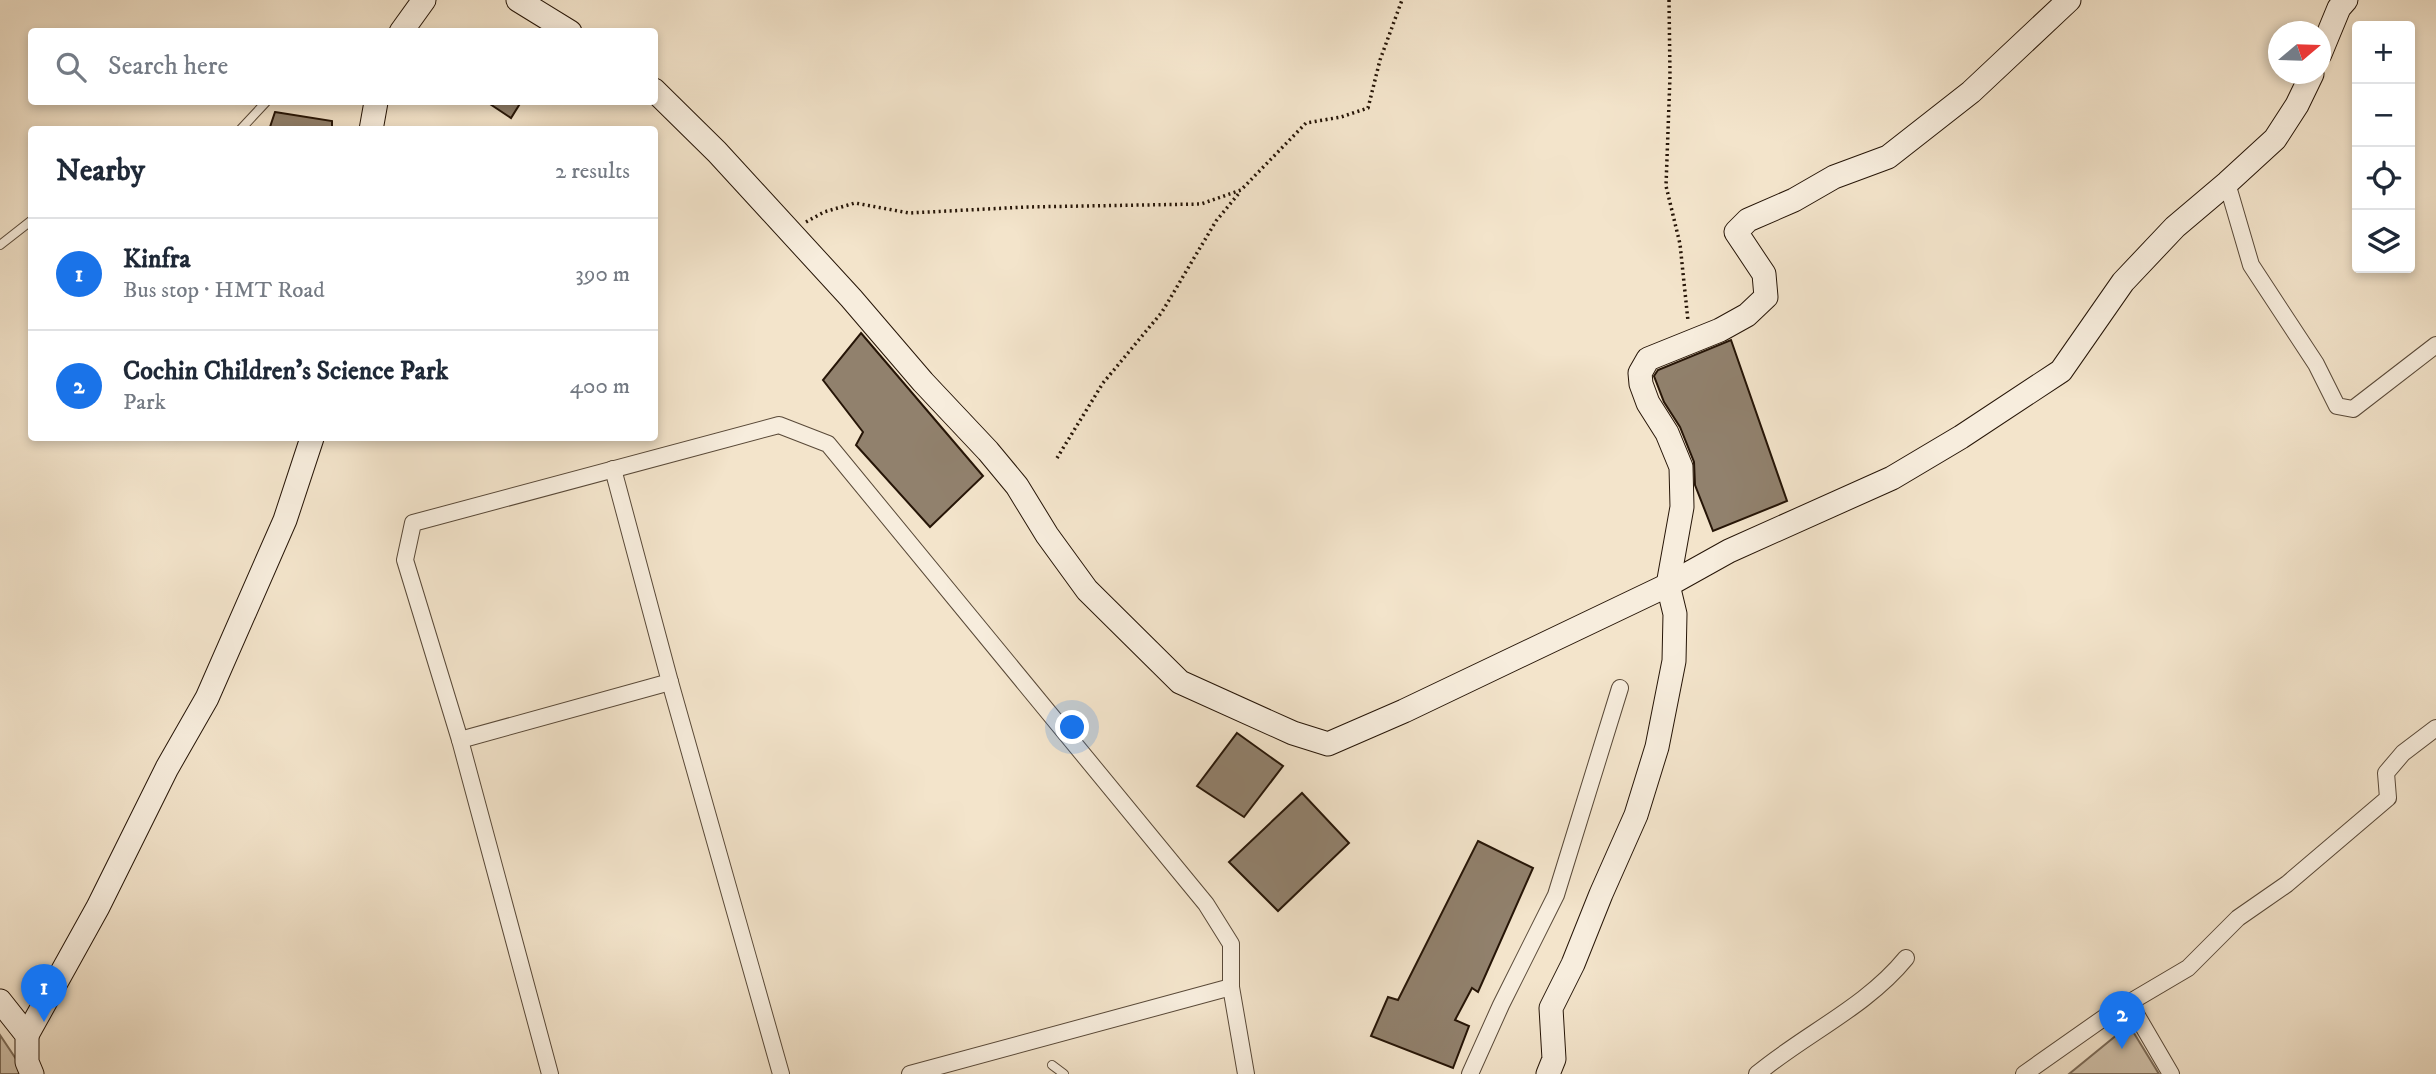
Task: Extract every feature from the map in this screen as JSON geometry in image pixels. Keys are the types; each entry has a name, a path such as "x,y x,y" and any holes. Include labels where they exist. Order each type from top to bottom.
{"street":[{"path":"404,28 424,0"},
{"path":"519,0 564,28"},
{"path":"1548,1074 1554,1059 1551,1008 1573,964 1636,815 1657,747 1674,661 1675,614 1668,585 1682,507 1681,467 1667,433 1648,403 1640,384 1640,373 1648,359 1720,330 1746,315 1766,297 1764,274 1736,232 1748,220 1794,200 1834,177 1888,157 1971,92 2069,0"},
{"path":"2331,27 2339,8 2346,0"},
{"path":"658,94 707,142 995,460 1017,486 1047,535 1087,590 1180,682 1293,733 1328,744 1404,711 1668,585 1730,551 1892,478 1961,437 2061,371 2123,282 2175,227 2275,139 2297,106 2307,84"},
{"path":"372,126 375,105"},
{"path":"2227,183 2251,265 2316,364 2337,406 2353,409 2436,345"},
{"path":"550,1074 460,740 405,560 413,523 779,425 828,444 1206,904 1231,944 1231,987 1246,1074"},
{"path":"27,1035 98,907 167,768 207,698 285,520 311,441"},
{"path":"613,469 781,1074"},
{"path":"460,740 670,682"},
{"path":"1470,1074 1556,895 1620,688"},
{"path":"2024,1074 2129,1002 2188,968 2238,918 2287,884 2388,798 2386,774 2403,753 2436,728"},
{"path":"1757,1074 1854,1005 1894,972 1906,958"},
{"path":"910,1074 1231,987"},
{"path":"0,1001 27,1035 33,1070"},
{"path":"2129,1002 2171,1074"}],"lane":[{"path":"244,126 263,105"},
{"path":"0,245 28,223"},
{"path":"1052,1065 1064,1074"}],"path":[{"path":"1057,458 1103,383 1162,312 1216,221 1241,190 1306,123 1341,117 1367,108 1380,60 1402,0"},
{"path":"1669,0 1670,76 1666,186 1680,244 1689,341"},
{"path":"788,230 824,212 855,203 909,213 1026,207 1201,204 1241,190"}],"shaded area":[{"path":"2129,1025 2159,1074 2069,1074"},
{"path":"0,1035 26,1074 0,1074"}],"building":[{"path":"492,105 519,105 511,118"},
{"path":"275,112 332,121 332,126 270,126"},
{"path":"861,333 983,476 930,527 856,445 863,432 823,380"},
{"path":"1731,340 1787,501 1713,531 1695,485 1694,462 1654,376 1658,370"},
{"path":"1237,733 1283,766 1244,817 1197,786"},
{"path":"1302,793 1349,843 1278,911 1229,862"},
{"path":"1478,841 1533,868 1478,992 1472,988 1455,1020 1469,1026 1453,1068 1371,1036 1388,997 1398,1000"}],"place":[{"name":"Kinfra","path":"44,1022"},
{"name":"Cochin Children's Science Park","path":"2122,1049"}]}
